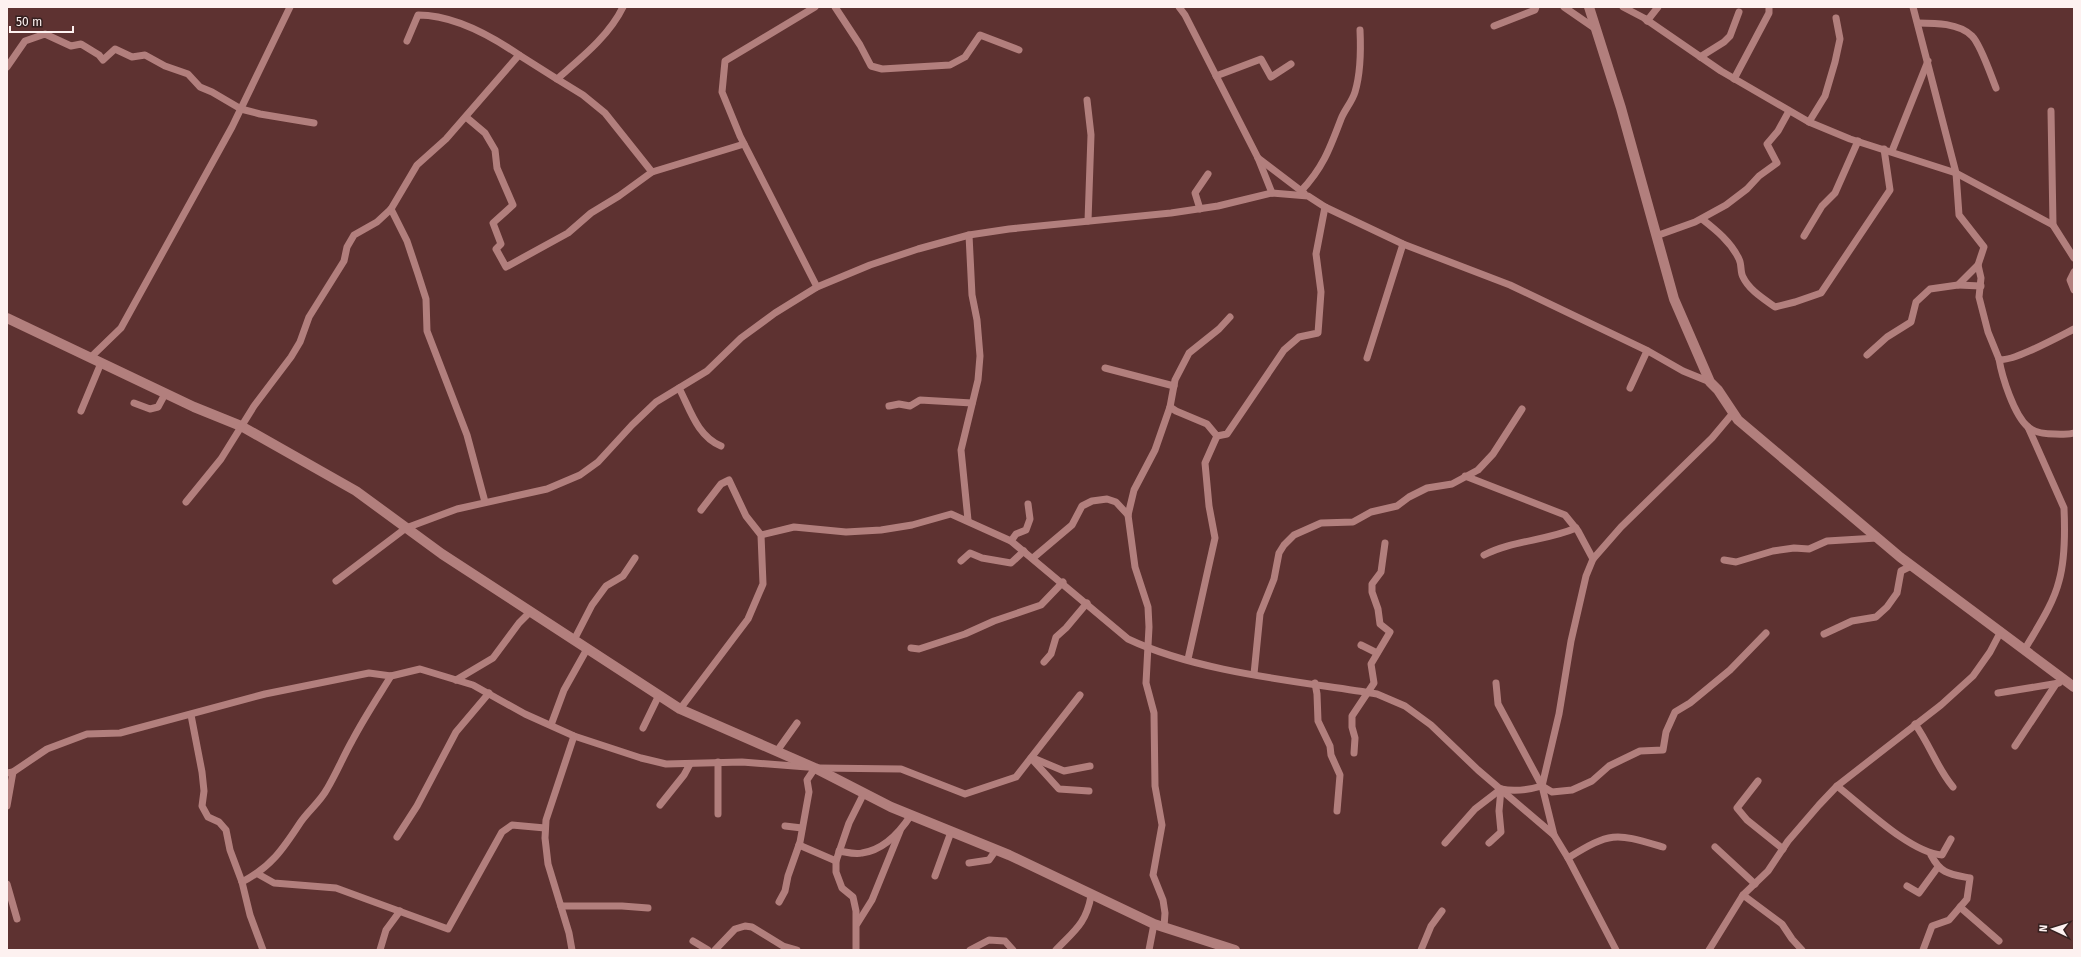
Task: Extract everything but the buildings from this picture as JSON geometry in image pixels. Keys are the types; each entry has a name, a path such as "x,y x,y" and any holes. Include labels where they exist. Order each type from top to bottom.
{"street":[{"path":"90,358 121,328 241,109 290,7"},
{"path":"557,79 585,54 616,22 623,7"},
{"path":"815,7 725,61 722,92 744,144 818,287"},
{"path":"835,7 860,46 870,66 882,69 950,65 965,57 980,35 1019,50"},
{"path":"1179,7 1185,15 1258,158 1272,193"},
{"path":"1494,26 1535,10 1536,7"},
{"path":"1564,7 1594,27"},
{"path":"1589,7 1594,27 1621,108 1674,299 1710,382 1718,390 1738,420 1877,538 1911,566 2001,631 2071,685"},
{"path":"1623,7 1647,21 1734,79 1809,122 1858,141 1956,173 2053,225 2074,258"},
{"path":"1647,21 1658,7"},
{"path":"1734,79 1769,13 1769,7"},
{"path":"1913,7 1956,173 1959,215 1984,247 1978,265 1981,286 1979,296 1988,332 1999,358 2000,369 2011,398 2020,416 2028,427 2064,508 2062,564 2059,582 2050,604 2025,650"},
{"path":"1700,57 1716,48 1727,39 1740,12"},
{"path":"407,41 418,15 433,15 481,33 502,43 583,95 605,113 652,172"},
{"path":"1809,122 1825,96 1835,62 1840,39 1836,18"},
{"path":"1918,23 1945,25 1962,29 1973,37 1996,88"},
{"path":"1301,191 1314,177 1329,153 1341,118 1355,91 1360,64 1360,30"},
{"path":"7,67 25,41 44,34 71,46 81,44 99,54 103,60 115,49 132,57 145,55 165,66 188,74 200,88 212,92 241,109 260,114 314,122"},
{"path":"186,502 221,459 254,406 291,357 300,342 309,318 344,261 347,247 354,235 377,222 391,209 417,165 466,116 519,55"},
{"path":"1216,76 1260,59 1271,77 1291,64"},
{"path":"1892,152 1928,61"},
{"path":"1087,100 1091,135 1088,221"},
{"path":"1656,236 1702,219 1747,189 1759,176 1777,163 1767,144 1778,131 1789,111"},
{"path":"2052,111 2053,225"},
{"path":"466,116 485,133 496,150 497,168 504,182 506,193 514,205 493,223 501,244 496,249 506,267 568,233 591,213 619,196 652,172 744,144"},
{"path":"1804,236 1822,206 1835,193 1858,141"},
{"path":"1702,219 1721,234 1732,248 1740,260 1743,277 1750,287 1763,299 1775,306 1796,302 1822,293 1890,190 1884,149"},
{"path":"1258,158 1301,191 1325,207 1403,244 1510,285 1647,351 1683,371 1710,382"},
{"path":"1200,209 1195,193 1208,174"},
{"path":"336,581 406,528 457,509 547,489 580,475 598,462 632,425 656,402 707,371 741,338 774,313 818,287 870,265 969,235 1009,229 1200,209 1272,193 1308,196"},
{"path":"1217,436 1227,434 1284,350 1299,337 1318,333 1321,292 1316,254 1325,207"},
{"path":"391,209 407,241 418,274 426,299 427,331 467,435 485,502"},
{"path":"968,520 961,450 978,380 980,356 977,320 972,295 969,235"},
{"path":"1367,358 1403,244"},
{"path":"1958,285 1978,265"},
{"path":"2074,272 2070,280 2074,290"},
{"path":"1867,355 1887,337 1911,322 1916,302 1930,289 1958,285 1981,286"},
{"path":"1149,950 1165,913 1163,900 1153,875 1162,825 1155,786 1154,713 1146,683 1148,607 1135,567 1128,515 1134,490 1154,450 1170,407 1175,380 1189,353 1219,329 1230,317"},
{"path":"8,321 165,394 241,426 356,491 448,558 680,709 815,768 911,815 996,850 1091,896 1159,926 1235,950"},
{"path":"1999,358 2008,359 2055,339 2074,329"},
{"path":"1630,388 1647,351"},
{"path":"81,411 101,363"},
{"path":"1105,368 1174,386"},
{"path":"679,388 690,409 690,416 712,442 721,446"},
{"path":"134,403 150,409 158,407 165,394"},
{"path":"889,406 899,404 910,406 920,400 972,403"},
{"path":"1170,407 1207,424 1217,436"},
{"path":"1254,674 1260,614 1274,579 1279,553 1284,545 1294,535 1320,524 1353,522 1371,512 1397,506 1409,497 1427,488 1436,485 1452,484 1478,470 1493,454 1522,409"},
{"path":"1542,786 1559,714 1572,634 1586,576 1593,559 1621,527 1712,438 1733,413"},
{"path":"2028,427 2036,431 2051,434 2074,433"},
{"path":"1188,659 1215,538 1209,506 1205,463 1217,436"},
{"path":"1465,476 1565,515 1576,528 1593,559"},
{"path":"680,709 748,619 763,584 761,535 746,516 729,480 721,484 700,510"},
{"path":"1033,558 1072,525 1082,506 1092,501 1107,499 1116,502 1128,515"},
{"path":"1011,540 1016,534 1026,530 1030,519 1028,504"},
{"path":"761,535 794,527 846,532 881,530 912,525 951,514 968,520 1011,540 1128,639 1148,648 1201,664 1377,694 1405,706 1431,725 1478,770 1554,835"},
{"path":"1484,555 1514,543 1560,535 1576,528"},
{"path":"1724,560 1736,562 1773,551 1794,548 1809,549 1827,541 1877,538"},
{"path":"1354,753 1355,738 1352,728 1352,716 1374,683 1371,664 1390,632 1380,624 1378,610 1372,592 1372,584 1381,572 1385,543"},
{"path":"961,561 970,553 982,558 1011,563 1024,551"},
{"path":"574,640 606,586 623,576 635,558"},
{"path":"1824,634 1852,622 1876,617 1887,607 1898,592 1901,571 1911,566"},
{"path":"911,648 918,649 965,634 994,621 1041,606 1062,582"},
{"path":"1044,662 1051,654 1056,637 1066,628 1086,603"},
{"path":"456,680 493,658 519,623 531,611"},
{"path":"1709,950 1743,895 1768,871 1783,849 1837,786 1941,705 1972,676 1990,652 2001,631"},
{"path":"1445,843 1475,809 1501,789 1512,791 1527,790 1542,786 1552,792 1572,790 1592,781 1609,766 1640,751 1663,750 1666,732 1675,712 1690,703 1730,670 1766,633"},
{"path":"1361,645 1377,653"},
{"path":"551,725 564,690 587,649"},
{"path":"7,806 10,772 48,749 87,734 120,733 265,694 369,672 391,676 420,669 456,680 489,693 525,714 574,736 660,762 690,764 718,762 815,768 901,769 965,794 1016,777 1080,695"},
{"path":"242,882 258,874 276,857 293,836 301,821 317,804 327,790 352,740 391,676"},
{"path":"1314,683 1317,694 1318,721 1330,746 1331,755 1340,775 1340,797 1337,811"},
{"path":"1496,683 1498,704 1542,786 1554,835 1568,858 1616,950"},
{"path":"1998,693 2056,684 2071,685"},
{"path":"2015,746 2056,684"},
{"path":"397,837 417,806 456,732 489,693"},
{"path":"643,728 659,696"},
{"path":"191,715 202,772 204,791 202,806 208,817 219,822 226,830 230,850 242,882 250,915 263,950"},
{"path":"777,751 797,723"},
{"path":"1915,724 1930,748 1941,773 1953,787"},
{"path":"572,950 561,906 548,864 546,820 574,736"},
{"path":"1031,758 1064,771 1090,766"},
{"path":"1031,758 1059,790 1089,791"},
{"path":"718,762 718,814"},
{"path":"660,805 684,775 690,764"},
{"path":"779,902 785,891 799,845 807,811 809,792 807,780 815,768"},
{"path":"1758,781 1737,808 1747,820 1783,849"},
{"path":"1837,786 1894,833 1932,855 1942,855 1951,839"},
{"path":"1489,843 1501,832 1499,811 1501,789"},
{"path":"856,950 857,924 853,897 842,888 836,872 836,861 848,823 864,793"},
{"path":"857,924 872,900 900,831 911,815"},
{"path":"258,874 274,883 336,888 448,929 502,832 512,825 546,828"},
{"path":"785,826 802,828"},
{"path":"839,851 860,854 867,852 885,842 900,831"},
{"path":"935,876 952,832"},
{"path":"1568,858 1599,840 1609,837 1621,836 1663,847"},
{"path":"799,845 836,861"},
{"path":"1715,848 1755,884"},
{"path":"969,863 990,860 996,850"},
{"path":"1922,950 1932,926 1949,920 1967,899 1970,878 1949,874 1938,867 1932,855"},
{"path":"1907,886 1919,893 1938,867"},
{"path":"7,884 17,919"},
{"path":"1743,895 1782,924 1802,950"},
{"path":"1056,950 1082,924 1088,910 1091,896"},
{"path":"561,906 622,906 648,908"},
{"path":"1960,907 1999,941"},
{"path":"380,950 386,930 400,911"},
{"path":"1421,950 1431,926 1442,912"},
{"path":"715,950 736,929 745,926 752,927 783,946 798,950"},
{"path":"970,950 989,940 1005,941 1013,950"},
{"path":"693,941 708,950"}]}
